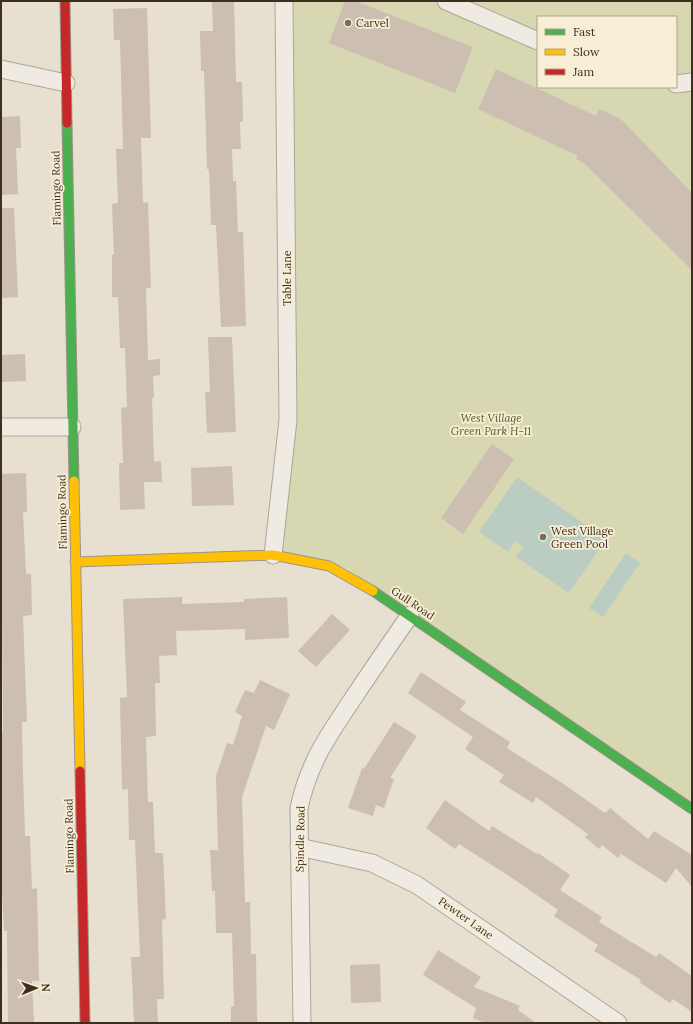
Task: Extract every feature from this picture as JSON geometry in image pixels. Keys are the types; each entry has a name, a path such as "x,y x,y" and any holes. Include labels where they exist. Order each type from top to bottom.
{"street":[{"name":"Flamingo Road","path":"65,1 72,427 85,1023"},
{"name":"Table Lane","path":"273,555 288,420 284,1"},
{"path":"446,1 537,41"},
{"path":"1,69 66,83"},
{"path":"677,84 692,82"},
{"path":"1,427 72,427"},
{"name":"Gull Road","path":"75,562 273,555 329,566 362,584 410,615 692,809"},
{"name":"Spindle Road","path":"302,1023 299,808 304,784 314,759 329,734 410,615"},
{"name":"Pewter Lane","path":"299,847 372,863 417,885 618,1023"}],"green space":[{"name":"West Village Green Park H-11","path":"293,1 692,1 692,804 346,568 280,552 291,417"}],"shaded area":[{"path":"517,477 606,539 569,593 516,557 523,547 515,541 508,552 479,532"},
{"path":"626,553 640,563 603,617 589,608"}],"building":[{"path":"212,1 234,1 236,82 242,82 243,121 240,122 241,149 232,149 233,181 236,181 238,232 243,232 246,326 221,327 216,225 211,225 209,169 207,169 204,71 201,71 200,31 213,31"},
{"path":"345,1 355,1 473,47 455,93 329,43"},
{"path":"147,8 151,138 141,138 143,203 148,202 151,288 146,288 148,360 160,359 160,375 153,376 154,398 152,398 154,462 161,461 162,482 144,482 145,509 120,510 119,463 123,463 121,408 127,407 125,348 120,348 118,297 112,297 112,255 114,255 112,204 118,203 116,149 123,149 120,40 114,40 113,9"},
{"path":"496,69 596,116 599,109 621,119 692,193 692,270 585,164 576,159 578,156 478,109"},
{"path":"20,116 21,148 16,148 18,194 1,195 1,117"},
{"path":"1,208 14,208 18,297 1,298"},
{"path":"208,337 232,337 236,432 207,433 205,392 210,392"},
{"path":"25,354 26,381 1,382 1,355"},
{"path":"492,444 514,459 463,534 441,518"},
{"path":"232,466 234,505 192,506 191,468"},
{"path":"26,473 27,512 23,512 26,574 31,574 32,615 23,616 27,722 22,722 23,772 25,836 30,836 32,889 37,888 39,981 32,981 34,1023 8,1023 7,931 4,931 1,870 1,733 3,733 1,474"},
{"path":"182,597 182,604 244,602 244,599 287,597 289,638 245,640 245,629 176,631 177,655 159,656 160,683 155,683 156,736 146,737 148,802 153,802 155,853 163,853 166,919 162,920 164,999 157,999 158,1023 134,1023 131,957 140,957 135,840 129,840 128,789 122,790 120,698 127,697 123,599"},
{"path":"332,614 350,630 316,667 298,651"},
{"path":"421,672 466,702 460,710 510,742 507,748 562,783 605,813 610,808 648,839 654,831 692,855 692,887 676,868 666,883 621,854 618,858 602,845 599,849 585,837 588,834 536,797 533,803 499,782 504,775 465,749 473,737 408,693"},
{"path":"260,680 290,694 274,730 266,726 242,797 245,902 250,902 251,954 256,954 257,1023 231,1023 231,1007 234,1006 232,933 216,933 215,891 212,891 210,850 218,850 216,776 227,743 233,745 242,716 235,712 245,690 254,693"},
{"path":"394,722 417,736 390,778 394,779 384,808 376,805 373,816 348,808 362,768 364,769"},
{"path":"445,800 489,831 492,826 537,854 538,853 570,875 560,890 602,917 599,922 656,957 659,953 692,976 692,1012 673,999 670,1003 639,982 641,980 594,951 598,945 554,916 558,910 518,882 459,844 455,849 426,828"},
{"path":"438,950 481,977 474,987 520,1006 518,1010 536,1023 485,1023 473,1018 476,1008 423,975"},
{"path":"380,964 381,1002 351,1003 350,965"}],"traffic: fast":[{"path":"67,123 74,481"},
{"path":"373,591 692,809"}],"traffic: slow":[{"path":"74,481 80,771"},
{"path":"75,562 273,555 329,566 373,591"}],"traffic: jam":[{"path":"65,1 67,123"},
{"path":"80,771 85,1023"}],"place":[{"name":"Carvel","path":"348,23"},
{"name":"West Village Green Pool","path":"543,537"}]}
